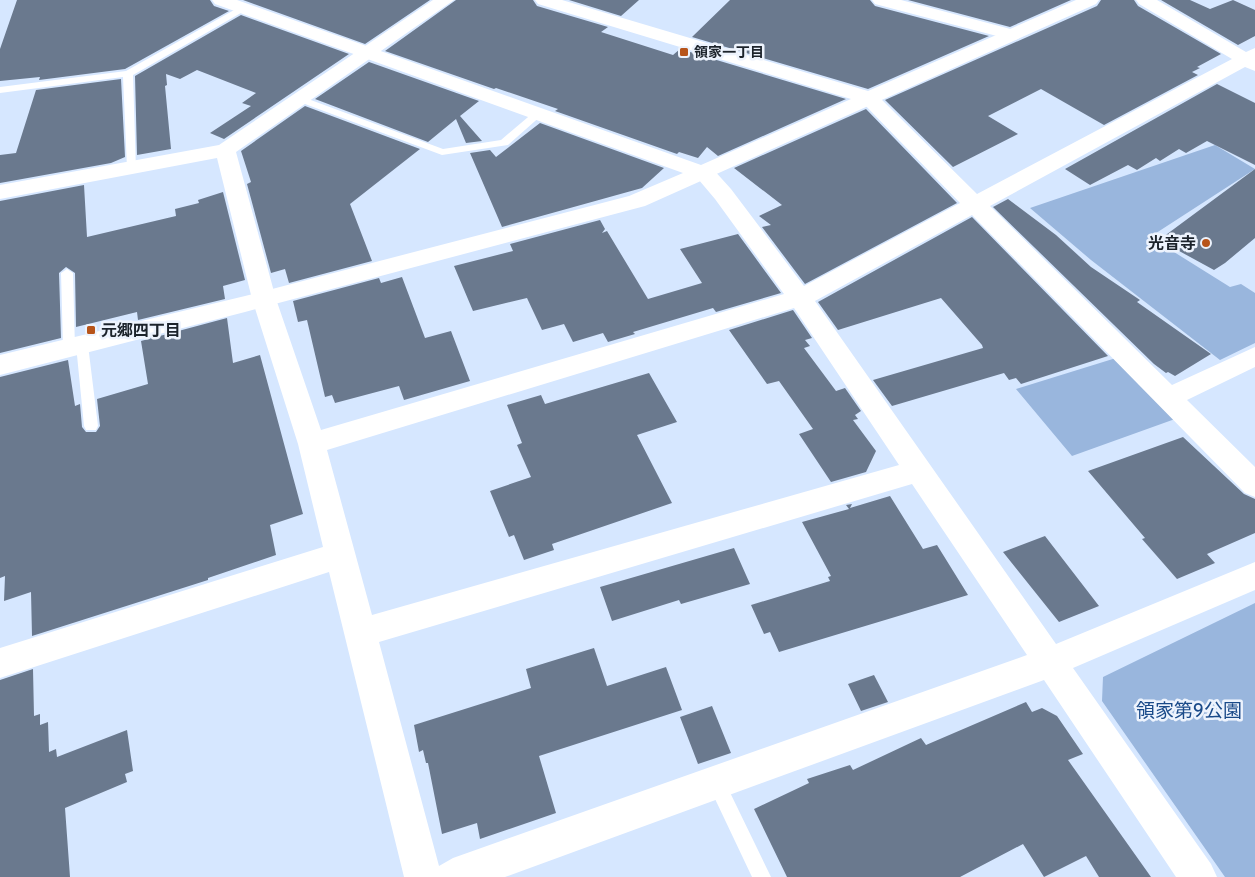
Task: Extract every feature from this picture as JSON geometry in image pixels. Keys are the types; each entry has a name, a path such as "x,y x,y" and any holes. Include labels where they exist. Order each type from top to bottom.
{"street":[{"path":"221,0 366,54 704,173 723,194 800,298 1048,663 1198,877"},
{"path":"0,192 225,150 445,0"},
{"path":"544,0 870,98 1255,485"},
{"path":"881,0 1012,34"},
{"path":"0,365 264,299 637,201 704,173 1090,0"},
{"path":"1145,0 1252,59"},
{"path":"312,444 800,298 974,204 1252,59"},
{"path":"225,150 264,299 312,444 423,877"},
{"path":"1168,398 1255,356"},
{"path":"360,633 918,471"},
{"path":"0,663 340,555"},
{"path":"454,877 1048,663 1255,576"}],"lane":[{"path":"0,90 128,74 243,8"},
{"path":"128,74 132,168"},
{"path":"300,99 442,152 504,143 538,114"},
{"path":"67,273 76,346 91,426"},
{"path":"716,782 762,877"}],"green space":[{"path":"1215,145 1255,169 1150,237 1230,287 1241,284 1255,293 1255,343 1220,360 1091,260 1030,208"},
{"path":"1116,358 1175,419 1072,456 1016,389"},
{"name":"領家第9公園","path":"1255,603 1255,877 1225,877 1102,701 1103,677"}],"building":[{"path":"17,0 210,0 214,6 229,11 125,69 39,80 40,77 0,81 0,49"},
{"path":"243,0 430,0 365,44"},
{"path":"456,0 533,0 537,6 608,27 601,32 673,55 680,49 846,99 718,156 707,147 698,158 679,152 677,154 555,111 558,109 385,51"},
{"path":"569,0 639,0 621,16"},
{"path":"730,0 870,0 875,6 989,36 868,89 692,37"},
{"path":"908,0 1071,0 1010,27"},
{"path":"1101,0 1134,0 1138,6 1221,54 1197,67 1200,68 1192,72 1198,75 1104,125 1041,89 988,116 1018,134 953,167 885,100 1097,6"},
{"path":"1161,0 1190,0 1210,9 1233,0 1255,10 1255,36 1238,45"},
{"path":"241,15 349,54 224,139 210,133 251,106 242,103 256,93 197,70 180,79 166,74 167,85 165,86 171,149 137,155 135,76"},
{"path":"369,62 479,101 460,116 482,141 466,143 456,119 428,142 315,99"},
{"path":"121,79 125,157 111,163 0,183 0,155 16,153 36,90"},
{"path":"1217,84 1255,103 1255,165 1207,141 1186,153 1179,149 1160,161 1156,158 1137,170 1128,165 1090,185 1065,169"},
{"path":"305,106 420,149 350,204 372,261 289,283 285,269 271,273 247,184 251,182 241,151"},
{"path":"866,109 957,203 805,284 762,227 771,225 759,216 782,205 734,168"},
{"path":"540,123 664,168 642,188 502,227 470,153 490,150 496,157"},
{"path":"1255,169 1255,238 1225,263 1214,270 1159,240"},
{"path":"84,185 87,237 176,216 175,209 199,203 198,200 223,192 245,280 223,286 225,299 138,320 137,312 76,327 75,273 66,267 59,273 61,338 0,353 0,201"},
{"path":"1008,199 1056,235 1091,267 1140,300 1137,302 1211,354 1175,376 1168,372 1166,373 1154,364 993,207"},
{"path":"972,217 1108,356 1021,384 1016,378 1009,380 1004,373 892,406 873,380 983,348 982,345 941,298 838,330 818,302"},
{"path":"600,220 605,229 602,233 607,231 648,299 702,283 680,249 738,234 781,293 716,312 713,308 633,332 635,334 608,342 603,333 573,342 564,324 542,330 527,298 473,311 454,266 513,251 510,244"},
{"path":"402,277 425,338 451,331 470,381 404,400 399,386 335,403 332,395 325,397 307,320 298,322 293,301 379,278 381,283"},
{"path":"793,310 812,338 805,340 810,346 804,348 836,391 845,388 861,411 855,415 858,419 853,420 876,451 866,472 831,482 799,434 813,429 779,381 767,384 729,330"},
{"path":"227,318 233,363 260,355 303,514 270,525 276,555 208,578 208,580 32,636 31,592 4,601 5,576 0,578 0,377 68,360 75,406 80,404 82,427 86,432 96,432 100,426 97,399 148,384 141,341"},
{"path":"649,373 677,422 637,435 672,503 552,544 554,550 524,560 514,535 509,537 490,491 531,477 517,445 522,443 507,405 541,395 545,404"},
{"path":"1183,437 1244,494 1255,499 1255,533 1207,554 1215,563 1177,579 1142,539 1145,538 1088,471"},
{"path":"890,496 923,549 937,545 968,595 779,652 770,632 764,634 751,605 830,581 828,577 831,576 802,522 849,509 846,505 852,504 850,508"},
{"path":"1045,536 1099,606 1059,622 1003,552"},
{"path":"734,548 750,584 681,604 679,600 612,621 600,587"},
{"path":"594,648 607,686 666,667 682,710 539,756 556,813 480,839 477,823 442,834 428,763 426,763 423,750 419,752 414,725 531,688 526,669"},
{"path":"33,669 34,716 40,714 40,725 48,722 49,752 56,749 57,757 127,730 133,771 125,774 127,782 65,808 70,877 0,877 0,680"},
{"path":"874,675 888,702 861,711 848,684"},
{"path":"1026,702 1032,712 1042,708 1057,716 1083,754 1068,760 1151,877 1099,877 1086,856 1044,877 1023,844 960,877 787,877 754,809 809,783 807,779 850,765 853,770 921,738 926,745"},
{"path":"712,706 731,753 698,764 680,717"}],"place":[{"name":"領家一丁目","path":"684,52"},
{"name":"光音寺","path":"1206,243"},
{"name":"元郷四丁目","path":"91,330"}]}
